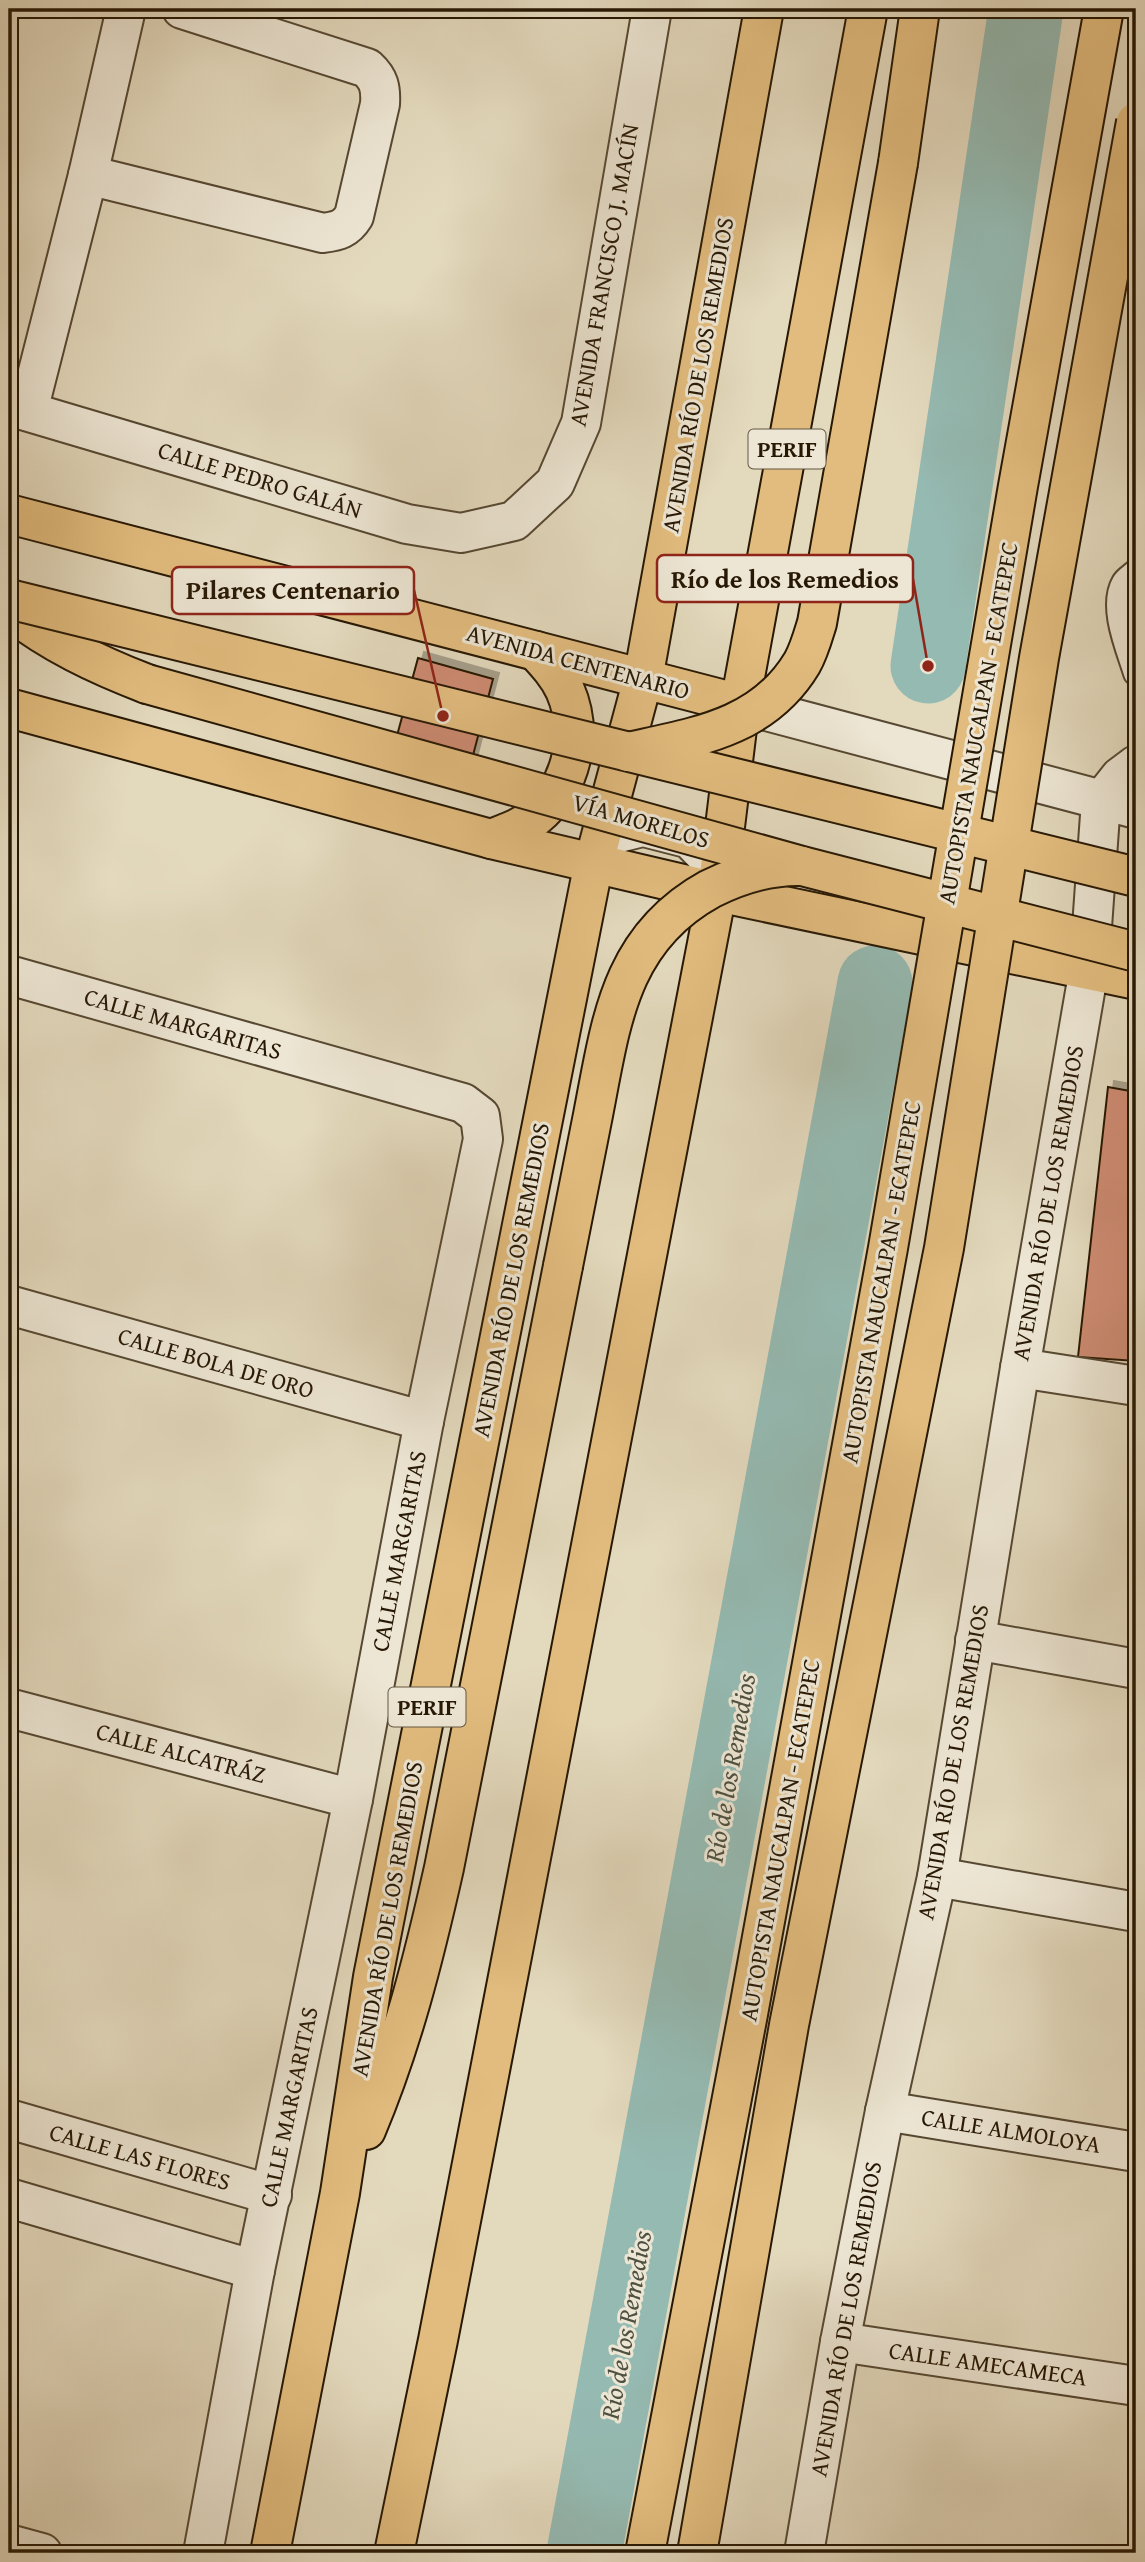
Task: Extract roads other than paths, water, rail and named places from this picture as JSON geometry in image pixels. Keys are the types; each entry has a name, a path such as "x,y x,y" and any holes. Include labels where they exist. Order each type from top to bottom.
{"main road":[{"name":"AVENIDA RÍO DE LOS REMEDIOS","path":"270,2553 340,2193 373,1977 594,862 643,679 764,9"},
{"name":"PERIF","path":"394,2553 438,2340 717,892 740,704 868,9"},
{"path":"628,752 712,733 748,716 778,696 803,662 817,622 898,163 920,9"},
{"name":"AUTOPISTA NAUCALPAN - ECATEPEC","path":"645,2553 748,2014 885,1261 1018,485 1104,9"},
{"name":"AUTOPISTA NAUCALPAN - ECATEPEC","path":"697,2553 789,2025 944,1248 1039,658 1136,122"},
{"name":"AVENIDA CENTENARIO","path":"9,514 740,704"},
{"path":"9,599 1136,877"},
{"name":"VÍA MORELOS","path":"9,610 62,646 103,667 147,684 802,866 1136,952"},
{"path":"491,839 514,831 534,818 551,801 564,780 572,758 573,722 564,688 552,668 536,651"},
{"path":"9,708 491,839 717,892 1136,980"},
{"path":"340,2193 390,2067 425,1950 444,1868 612,1020 619,996 647,942 672,915 695,898 749,872 776,865 802,866"}],"street":[{"path":"18,408 88,175 126,9"},
{"path":"88,175 323,233 336,232 347,226 354,216 380,104 376,76 367,68 182,9"},
{"name":"AVENIDA FRANCISCO J. MACÍN","path":"514,521 555,483 581,423 652,9"},
{"name":"CALLE PEDRO GALÁN","path":"18,408 407,524 461,533 514,521"},
{"path":"740,704 1119,805 1120,777 1136,765"},
{"name":"AVENIDA RÍO DE LOS REMEDIOS","path":"804,2553 840,2342 885,2111 937,1877 1020,1368 1088,969 1119,805"},
{"name":"CALLE MARGARITAS","path":"9,975 463,1103 480,1116 483,1139 424,1421 353,1799 256,2270 203,2553"},
{"name":"CALLE BOLA DE ORO","path":"9,1305 424,1421"},
{"path":"1020,1368 1136,1386"},
{"path":"975,1640 1136,1669"},
{"name":"CALLE ALCATRÁZ","path":"9,1708 353,1799"},
{"path":"937,1877 1136,1912"},
{"name":"CALLE ALMOLOYA","path":"885,2111 1136,2152"},
{"name":"CALLE LAS FLORES","path":"9,2119 272,2195"},
{"path":"9,2198 256,2270"},
{"name":"CALLE AMECAMECA","path":"840,2342 1136,2386"},
{"path":"9,2543 42,2553"}],"lane":[{"path":"1136,572 1124,583 1119,603 1122,631 1136,673"}],"waterway":[{"name":"Río de los Remedios","path":"928,666 1026,9"},
{"name":"Río de los Remedios","path":"584,2553 875,983"}],"place":[{"name":"Río de los Remedios","path":"928,666"},
{"name":"Pilares Centenario","path":"443,716"}]}
